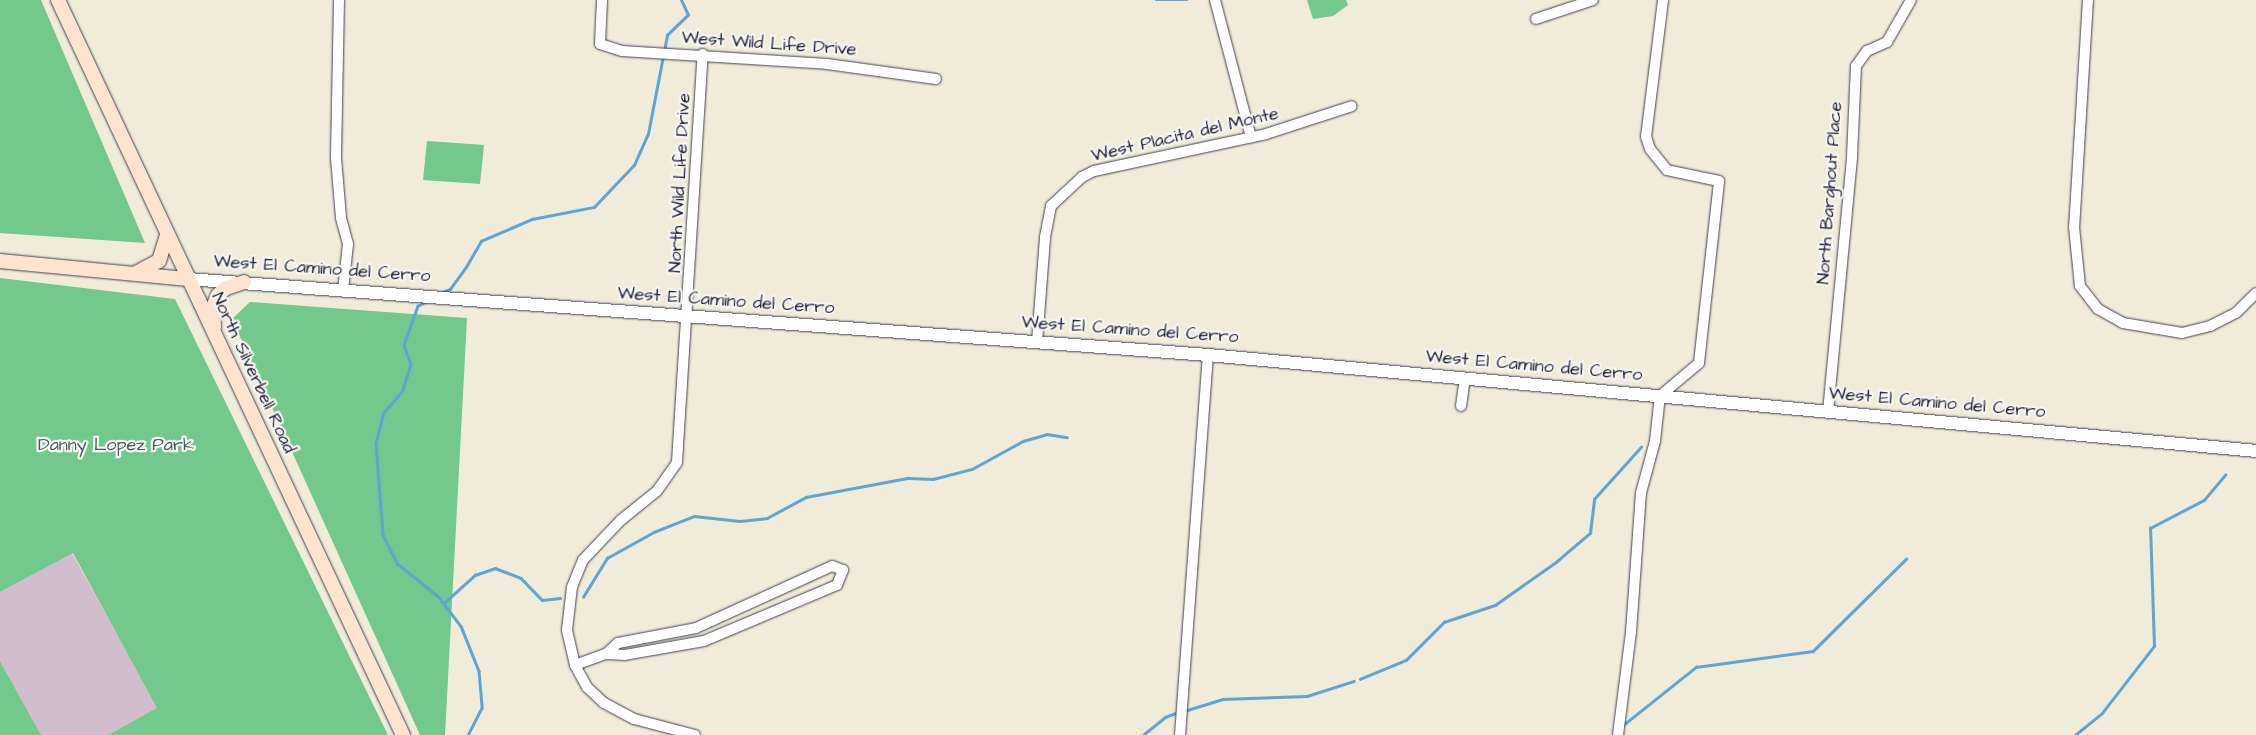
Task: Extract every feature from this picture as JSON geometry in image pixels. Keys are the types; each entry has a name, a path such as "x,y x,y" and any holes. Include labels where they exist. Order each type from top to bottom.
{"main road":[{"name":"North Silverbell Road","path":"58,0 214,336 403,735"},
{"path":"134,274 159,261 167,234"},
{"name":"West El Camino del Cerro","path":"0,261 188,279"},
{"path":"214,336 213,307 218,296 226,288 244,282"}],"street":[{"path":"339,0 336,158 340,218 348,244 342,290"},
{"name":"West Wild Life Drive","path":"602,0 600,44 622,51 703,54 827,64 936,79"},
{"path":"1215,0 1251,137"},
{"path":"1536,20 1593,0"},
{"path":"1618,735 1631,632 1642,494 1655,441 1660,396 1699,363 1719,181 1667,170 1650,148 1646,137 1663,0"},
{"name":"North Barghout Place","path":"1828,412 1852,157 1856,66 1867,51 1887,42 1911,0"},
{"path":"2088,0 2074,228 2080,286 2098,308 2123,323 2182,333 2210,326 2236,313 2256,294"},
{"name":"North Wild Life Drive","path":"695,735 619,713 587,687 569,650 569,608 572,587 583,560 610,531 657,490 677,462 688,317 703,54"},
{"name":"West Placita del Monte","path":"1037,342 1048,219 1051,206 1067,190 1094,171 1251,137 1352,106"},
{"name":"West El Camino del Cerro","path":"188,279 1208,355 2256,451"},
{"path":"1180,735 1208,355"},
{"name":"West El Camino del Cerro","path":"1461,406 1465,378"},
{"path":"575,665 606,654 618,643 696,628 832,566 843,570 837,585 704,641 625,656 606,654"}],"shaded area":[{"path":"72,553 158,708 108,735 41,735 0,661 0,592"}],"green space":[{"path":"0,0 41,0 145,243 0,233"},
{"path":"1307,0 1346,0 1348,5 1333,16 1313,19"},
{"path":"427,141 484,145 480,184 423,180"},
{"name":"Danny Lopez Park","path":"0,278 175,299 388,735 108,735 157,708 73,553 0,592"},
{"path":"250,302 467,318 445,735 420,735 232,319"},
{"path":"0,661 41,735 0,735"}],"waterway":[{"path":"664,51 667,35 688,15 681,0"},
{"path":"1156,0 1187,0"},
{"path":"441,293 450,289 466,267 481,241 532,219 594,207 634,165 648,134 663,56"},
{"path":"426,302 418,306 404,345 411,364 403,391 384,413 376,443 383,535 398,564 439,597 461,626 479,671 482,708 468,735"},
{"path":"583,597 607,558 654,532 694,516 740,521 767,518 806,497 908,478 933,479 972,469 1023,441 1047,434 1067,437"},
{"path":"1360,679 1406,660 1444,622 1495,605 1556,562 1590,533 1594,499 1641,447"},
{"path":"2075,735 2102,713 2154,646 2150,528 2204,500 2225,475"},
{"path":"1622,726 1696,667 1813,651 1906,559"},
{"path":"444,603 475,575 495,568 521,578 542,600 560,598"},
{"path":"1184,711 1223,699 1307,696 1354,681"},
{"path":"1143,735 1165,717 1179,712"}]}
